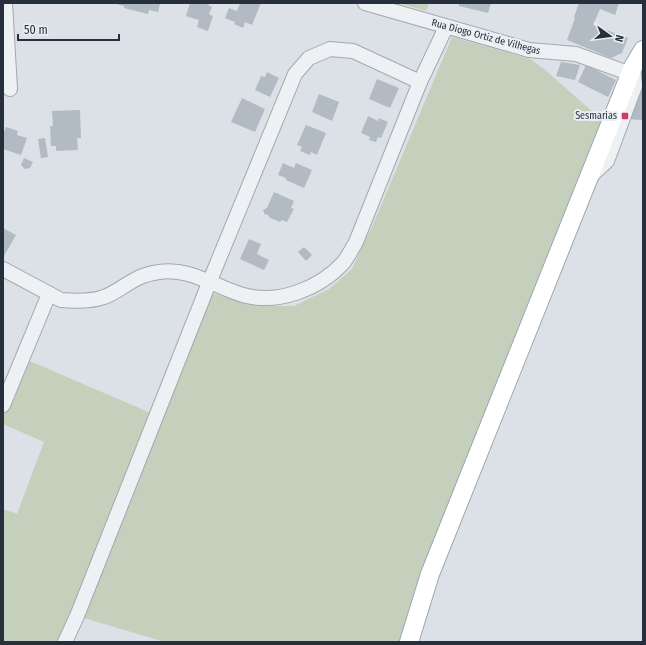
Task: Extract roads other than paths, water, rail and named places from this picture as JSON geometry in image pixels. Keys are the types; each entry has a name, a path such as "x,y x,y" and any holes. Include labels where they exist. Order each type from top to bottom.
{"main road":[{"path":"409,642 430,574 589,178 636,71 643,50"}],"street":[{"path":"5,3 10,89"},
{"name":"Rua Diogo Ortiz de Vilhegas","path":"365,3 529,50 576,54 636,71"},
{"path":"3,269 61,300 71,301 104,297 140,277 160,272 179,272 194,276 244,295 266,298 290,295 327,278 344,262 356,242 420,82 446,26"},
{"path":"65,642 80,608 209,282 295,74 309,58 330,49 353,51 420,82"},
{"path":"3,405 49,294"}],"place":[{"name":"Sesmarias","path":"625,116"}]}
